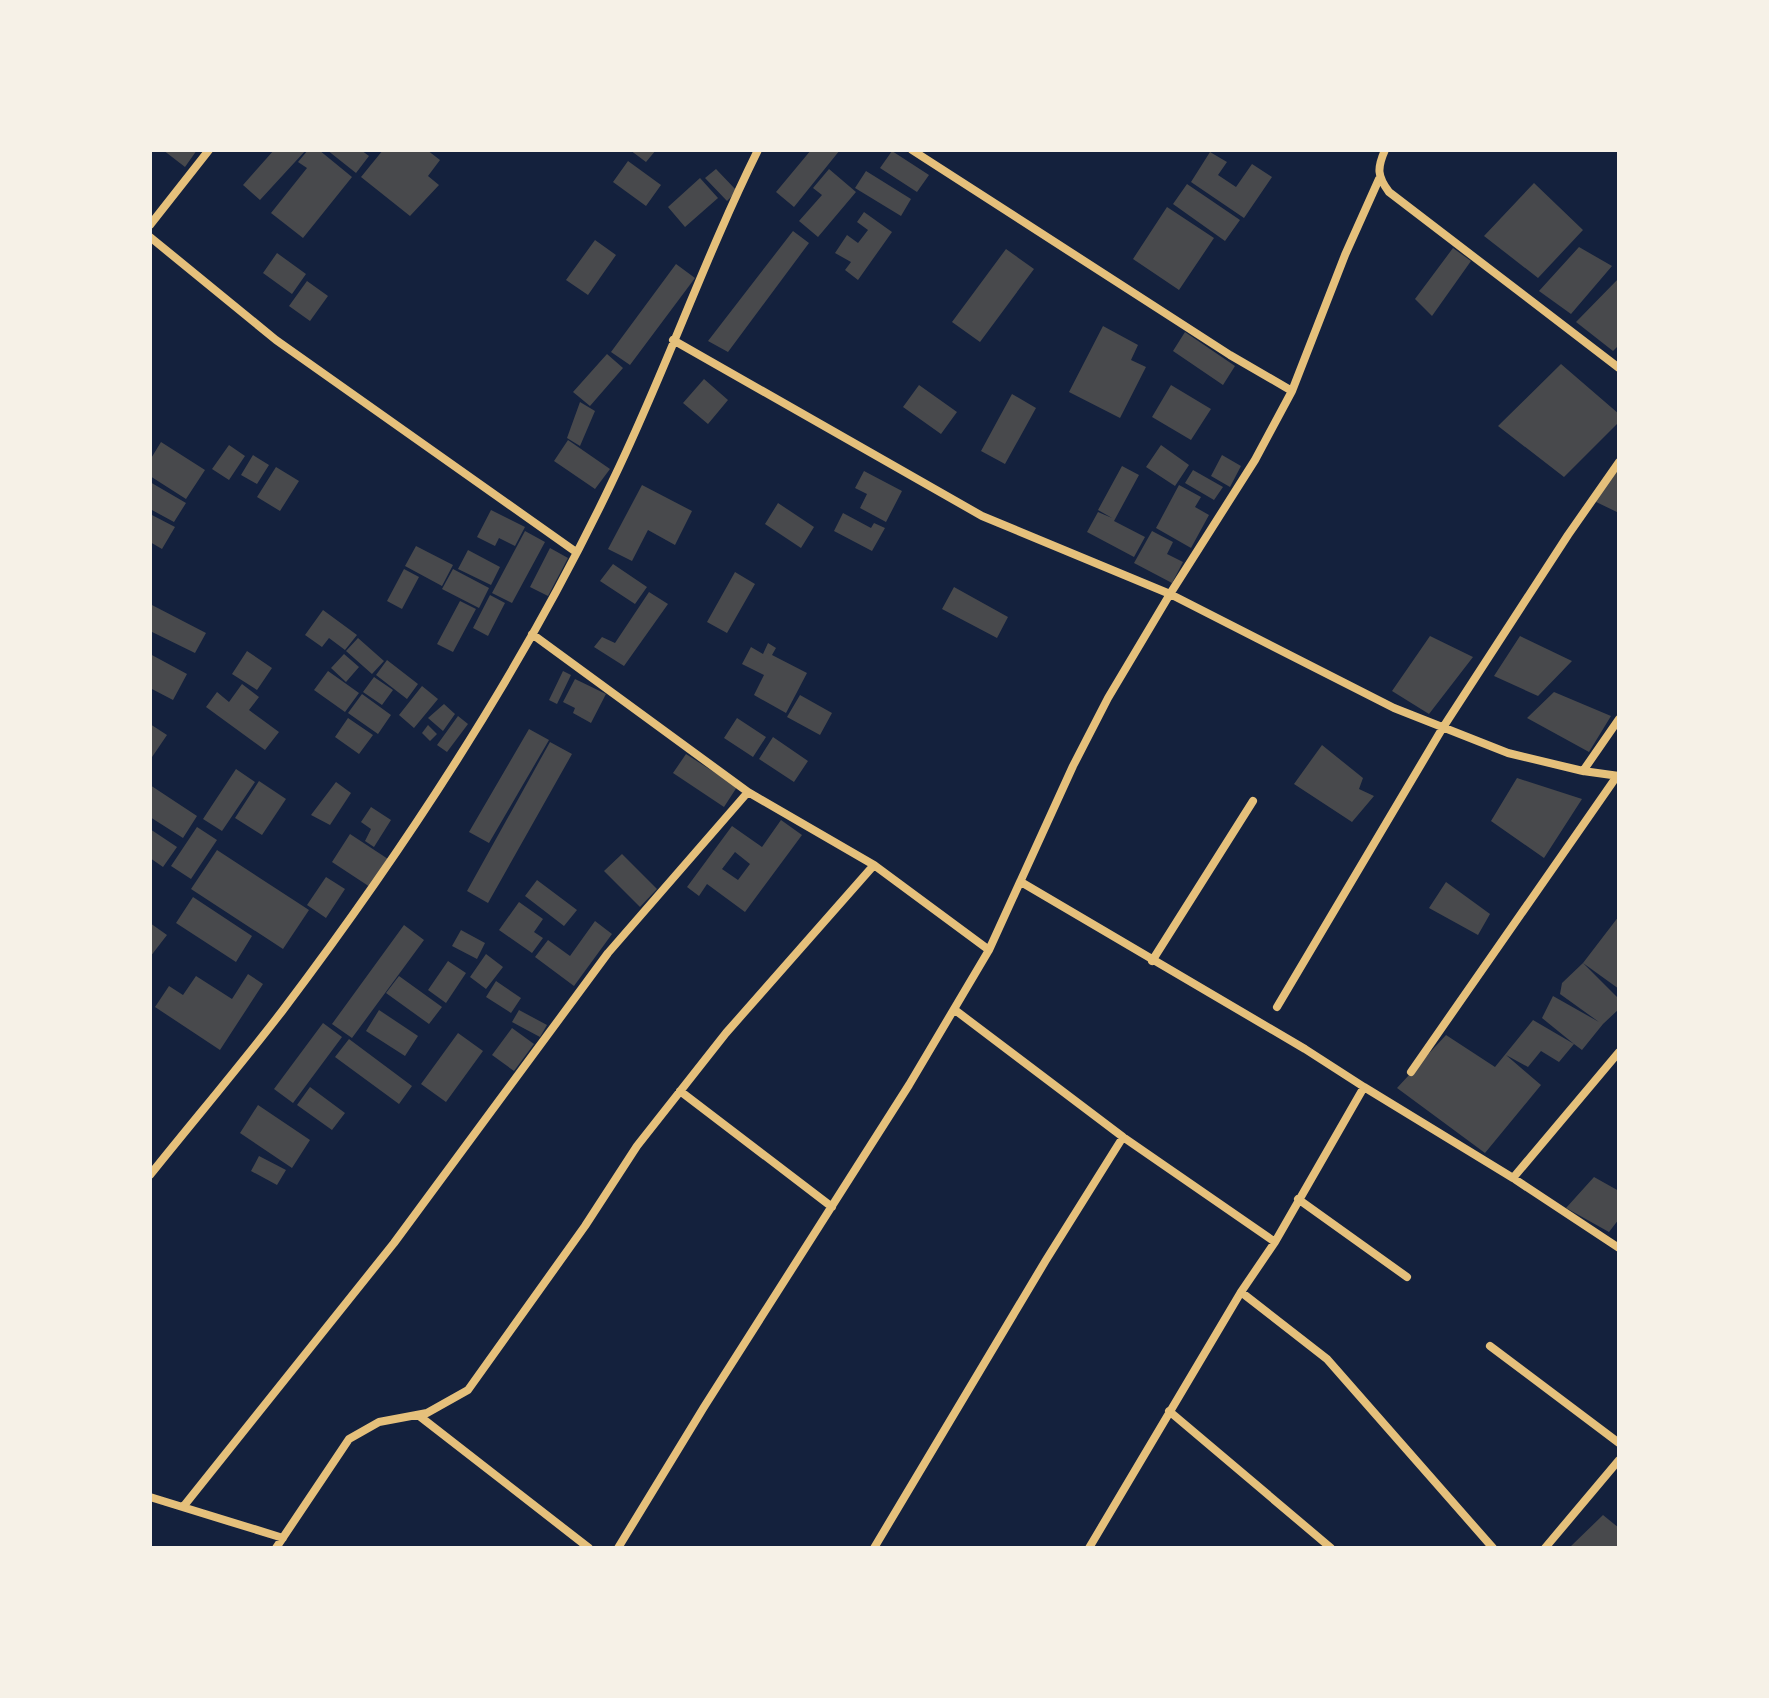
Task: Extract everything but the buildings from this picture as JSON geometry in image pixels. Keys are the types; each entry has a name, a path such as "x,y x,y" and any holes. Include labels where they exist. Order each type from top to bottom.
{"street":[{"path":"150,225 209,150"},
{"path":"150,1175 281,1012 368,893 509,676 612,482 731,204 758,150"},
{"path":"912,150 1230,355 1292,391"},
{"path":"618,1548 955,1010 989,950 1073,766 1108,698 1255,460 1292,391 1345,255 1379,179 1378,167 1385,150"},
{"path":"1379,179 1389,192 1619,368"},
{"path":"150,237 276,340 576,552"},
{"path":"673,340 982,516 1170,594 1394,708 1508,753 1618,776 1411,1072"},
{"path":"1277,1007 1442,729 1619,462"},
{"path":"532,634 748,792 874,865 989,950"},
{"path":"1583,771 1619,719"},
{"path":"183,1507 394,1243 608,953 748,792"},
{"path":"1152,961 1253,801"},
{"path":"276,1548 349,1439 379,1422 427,1413 468,1390 585,1226 637,1146 726,1033 874,865"},
{"path":"1021,882 1305,1049 1619,1248"},
{"path":"955,1010 1123,1137 1275,1242"},
{"path":"1513,1178 1619,1052"},
{"path":"1089,1548 1241,1292 1275,1242 1364,1087"},
{"path":"680,1091 832,1207"},
{"path":"874,1548 1123,1137"},
{"path":"1298,1199 1407,1277"},
{"path":"1241,1292 1327,1359 1493,1548"},
{"path":"1490,1346 1619,1443"},
{"path":"1169,1411 1327,1547"},
{"path":"418,1415 589,1548"},
{"path":"1545,1548 1619,1460"},
{"path":"150,1497 283,1538"}]}
